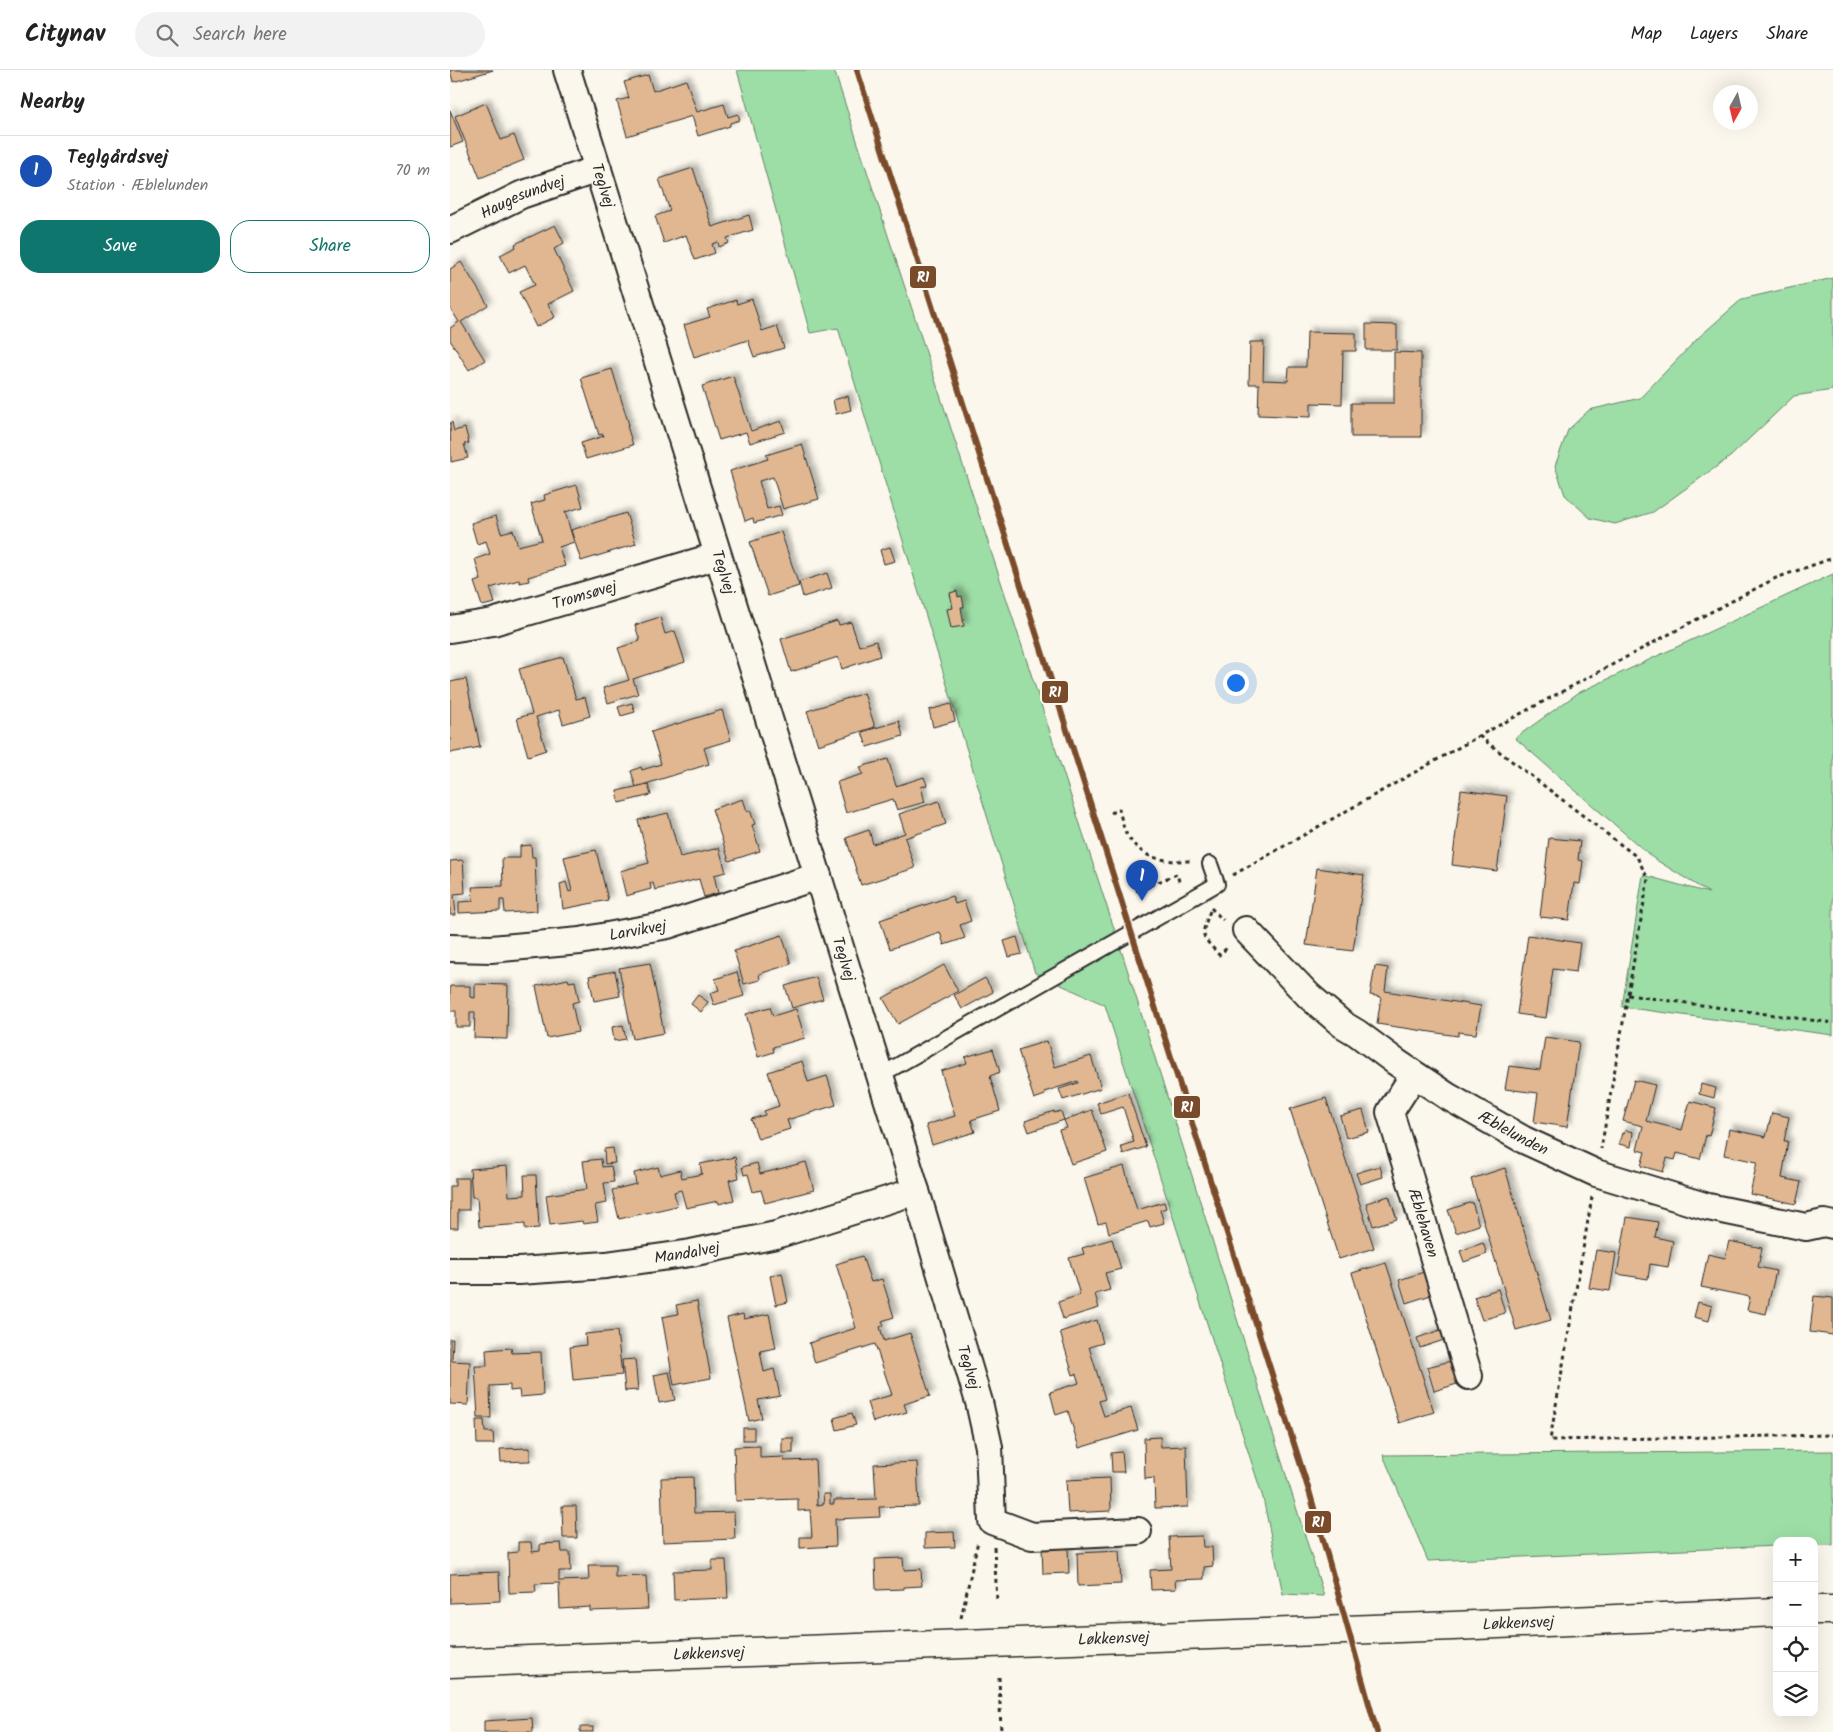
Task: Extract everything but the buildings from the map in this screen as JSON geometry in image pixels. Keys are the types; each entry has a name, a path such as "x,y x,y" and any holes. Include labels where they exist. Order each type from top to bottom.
{"main road":[{"path":"1818,1610 1833,1610"},
{"name":"Løkkensvej","path":"450,1663 1453,1626 1773,1612"}],"street":[{"name":"Teglvej","path":"567,70 916,1191 979,1402 989,1448 992,1521"},
{"name":"Haugesundvej","path":"450,230 521,195 598,169"},
{"name":"Tromsøvej","path":"450,629 493,622 718,556"},
{"name":"Larvikvej","path":"450,948 492,949 580,941 668,925 818,876"},
{"name":"Æblelunden","path":"1246,930 1309,996 1342,1024 1414,1075 1524,1140 1596,1173 1708,1207 1806,1227 1824,1223 1833,1224"},
{"name":"Æblehaven","path":"1414,1075 1390,1112 1470,1376"},
{"name":"Mandalvej","path":"450,1271 519,1271 596,1266 692,1253 776,1235 916,1191"},
{"path":"992,1521 1032,1536 1138,1531"}],"lane":[{"path":"879,1076 1217,884 1210,864"}],"path":[{"path":"1217,884 1479,736 1705,615 1776,578 1833,558"},
{"path":"1111,812 1119,809 1126,834 1140,851 1159,860 1210,864"},
{"path":"1136,891 1176,874 1181,905"},
{"path":"1202,893 1211,908 1203,929 1204,939 1219,955 1246,930"},
{"path":"1628,995 1833,1023"},
{"path":"992,1521 997,1600"},
{"path":"956,1644 979,1535 992,1521"},
{"path":"998,1677 1001,1732"}],"green space":[{"path":"737,70 834,70 1124,959 1324,1596 1283,1594 1263,1498 1105,1005 1035,973 838,328 810,333"},
{"path":"1833,278 1833,390 1794,396 1730,457 1653,512 1615,524 1590,518 1565,495 1555,466 1568,430 1589,410 1640,398 1698,338 1742,299"},
{"path":"1833,574 1833,1035 1622,1007 1643,875 1709,893 1653,858 1515,738 1578,693"},
{"path":"1833,1451 1833,1545 1818,1545 1818,1537 1773,1537 1773,1546 1428,1561 1383,1455"}],"transit line":[{"name":"R1","path":"857,70 1310,1494 1377,1732"}],"place":[{"name":"Teglgårdsvej","path":"1142,901"}]}
